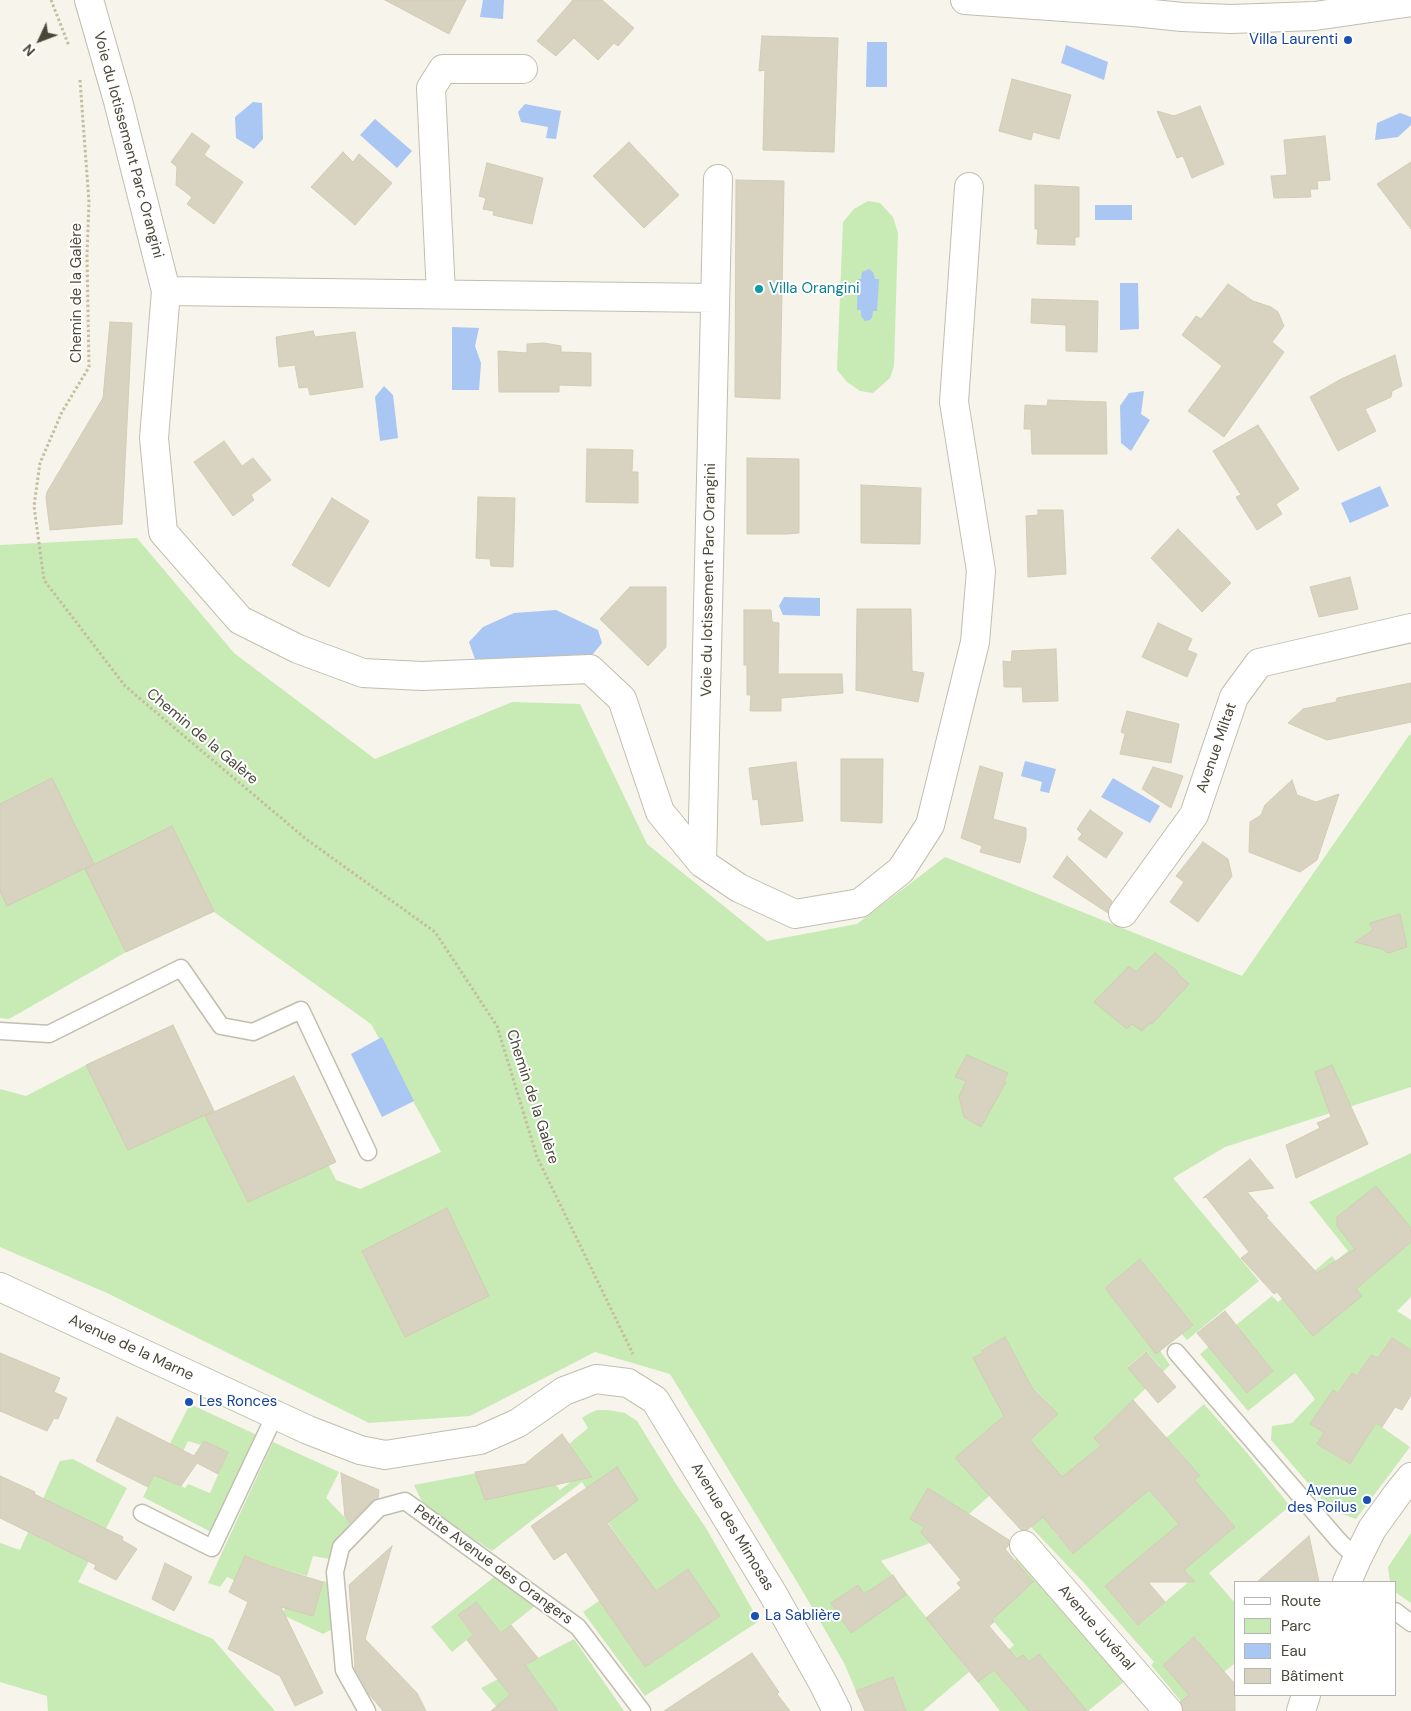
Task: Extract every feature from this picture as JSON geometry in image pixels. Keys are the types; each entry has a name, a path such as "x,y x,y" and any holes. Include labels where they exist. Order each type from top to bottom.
{"street":[{"name":"Voie du lotissement Parc Orangini","path":"89,0 118,101 166,291 154,438 163,532 240,620 298,649 363,673 422,676 590,669 622,699 660,812 702,863 739,888 794,914 860,903 901,870 930,825 975,642 981,571 954,402 969,187"},
{"path":"965,0 1182,17 1232,19 1277,19 1315,16 1411,2"},
{"path":"441,294 431,88 443,69 523,69"},
{"name":"Voie du lotissement Parc Orangini","path":"702,863 718,179"},
{"path":"166,291 716,298"},
{"name":"Avenue Miltat","path":"1122,913 1194,814 1234,697 1259,663 1411,628"},
{"name":"Avenue de la Marne","path":"0,1288 308,1430 360,1450 384,1455 480,1440 518,1423 564,1391 596,1379"},
{"name":"Avenue des Mimosas","path":"596,1379 628,1383 655,1400 773,1594 824,1683 837,1711"},
{"path":"1352,1575 1372,1529 1411,1477"},
{"name":"Avenue Juvénal","path":"1024,1545 1168,1711"},
{"path":"1301,1711 1306,1696"}],"lane":[{"path":"0,1031 49,1034 181,968 221,1026 253,1032 301,1010 368,1152"},
{"path":"1176,1352 1339,1541 1352,1575"},
{"path":"142,1513 212,1548 274,1415"},
{"name":"Petite Avenue des Orangers","path":"367,1711 344,1670 335,1572 341,1547 379,1508 405,1501 578,1627 642,1711"},
{"path":"1396,1612 1411,1623"}],"path":[{"path":"51,0 72,53"},
{"name":"Chemin de la Galère","path":"80,80 89,202 87,255 89,367 62,412 40,463 34,506 44,580 125,686 306,839 435,932 497,1026 537,1157 634,1358"}],"green space":[{"path":"868,201 880,203 893,217 898,233 894,366 890,378 873,393 860,391 847,382 837,370 843,222 854,209"},
{"path":"137,538 234,653 375,759 512,702 580,704 647,844 767,941 857,924 945,857 1242,976 1410,734 1411,736 1411,1087 1225,1147 1173,1178 1259,1281 1187,1340 1176,1327 1156,1345 1170,1365 1094,1438 1125,1475 1204,1404 1290,1506 1209,1573 1234,1602 1234,1664 1184,1705 1151,1665 1154,1662 998,1488 941,1539 881,1561 934,1627 1021,1555 1126,1680 1088,1711 1000,1711 977,1681 979,1681 957,1644 952,1650 969,1672 923,1711 906,1711 893,1677 856,1691 844,1663 802,1590 670,1374 595,1352 470,1416 369,1423 107,1293 0,1247 0,1089 26,1096 86,1065 173,1025 211,1113 289,1086 336,1180 360,1189 441,1152 371,1024 214,912 126,952 9,1019 0,1018 0,545","holes":["1140,1259 1193,1325 1182,1334 1176,1327 1151,1347 1105,1288","1005,1337 1021,1368 988,1385 974,1358 983,1353 982,1349","1146,1351 1160,1367 1142,1384 1128,1367","1035,1390 1058,1414 1031,1438 1008,1413","1173,1445 1199,1476 1163,1506 1137,1476","1109,1484 1128,1507 1073,1554 1053,1530","1213,1502 1235,1527 1207,1550 1183,1522 1194,1517","1160,1541 1192,1579 1138,1625 1105,1586","975,1600 1014,1645 986,1668","1194,1637 1217,1664 1163,1665"]},
{"path":"1411,1153 1411,1297 1397,1311 1411,1320 1411,1350 1392,1338 1378,1358 1371,1355 1357,1376 1351,1374 1338,1393 1333,1390 1311,1424 1324,1432 1317,1444 1349,1464 1376,1423 1410,1447 1356,1519 1331,1510 1271,1440 1272,1426 1292,1423 1315,1399 1295,1373 1248,1411 1200,1354 1272,1296 1278,1302 1332,1256 1336,1261 1348,1251 1309,1202","holes":["1250,1342 1273,1371 1247,1393"]},
{"path":"190,1404 257,1435 213,1533 143,1497","holes":["188,1441 201,1445 204,1441 228,1452 210,1493 188,1484 185,1488 169,1481"]},
{"path":"597,1410 608,1410 625,1413 637,1421 706,1528 759,1621 645,1696 583,1612 642,1571 582,1482 492,1551 424,1506 414,1485 525,1464 532,1473 541,1466 560,1490 587,1470 569,1444 588,1428 582,1418","holes":["688,1569 719,1616 645,1667 613,1620"]},
{"path":"273,1442 339,1472 326,1498 353,1526 332,1548 329,1559 313,1556 307,1576 270,1566 245,1556 258,1591 227,1577 220,1587 208,1583"},
{"path":"73,1459 127,1488 78,1582 213,1639 275,1711 48,1711 47,1696 0,1682 0,1543 20,1550 60,1461","holes":["55,1505 63,1545 61,1548 40,1538"]},
{"path":"1411,1533 1411,1603 1396,1593 1396,1581 1390,1581 1388,1567"},
{"path":"494,1577 536,1605 501,1633 475,1602 458,1616 473,1635 452,1652 431,1627"},
{"path":"323,1581 330,1583 332,1629 323,1634 283,1615 285,1608 313,1615"},
{"path":"574,1639 624,1711 558,1711 529,1671 506,1689 510,1696 500,1711 481,1688"}],"water":[{"path":"483,0 504,0 503,19 480,17"},
{"path":"867,42 887,42 887,87 866,87"},
{"path":"1066,45 1108,62 1104,80 1061,63"},
{"path":"253,102 262,103 263,139 254,149 236,138 235,117"},
{"path":"525,104 561,111 556,139 546,138 548,127 521,122 518,112"},
{"path":"1400,113 1411,117 1411,125 1398,137 1375,140 1377,123"},
{"path":"375,119 412,151 397,168 360,135"},
{"path":"1095,205 1132,205 1132,220 1095,220"},
{"path":"869,269 873,272 875,279 879,279 877,311 873,311 872,318 865,321 861,316 861,310 857,310 858,279 861,279 862,272"},
{"path":"1120,283 1138,283 1139,329 1120,330"},
{"path":"452,327 479,328 475,346 481,363 479,390 452,390"},
{"path":"384,386 393,395 398,438 380,441 375,397"},
{"path":"1144,391 1141,414 1150,420 1131,451 1121,443 1120,406 1129,393"},
{"path":"1380,486 1389,506 1350,523 1341,503"},
{"path":"784,597 820,598 820,616 783,615 779,606"},
{"path":"556,610 598,630 602,643 589,659 477,665 469,642 483,627 514,613"},
{"path":"1025,761 1056,769 1049,793 1040,791 1042,782 1021,776"},
{"path":"1113,778 1160,806 1150,823 1101,797"},
{"path":"382,1037 414,1101 382,1117 351,1054"}],"building":[{"path":"385,0 466,0 449,34"},
{"path":"573,0 602,0 634,28 618,46 614,43 598,60 574,38 556,56 537,41"},
{"path":"762,36 838,38 834,152 763,150 765,70 759,71"},
{"path":"1012,79 1071,95 1059,139 1033,132 1031,140 999,131"},
{"path":"1200,106 1224,164 1192,178 1183,156 1177,158 1157,111 1174,116"},
{"path":"192,133 210,146 204,155 243,182 214,224 187,204 192,197 176,185 177,167 171,162"},
{"path":"1325,136 1330,180 1317,181 1318,189 1310,189 1311,197 1274,198 1271,176 1287,175 1284,140"},
{"path":"629,142 679,195 644,228 593,176"},
{"path":"343,152 353,162 359,154 392,183 355,225 311,187"},
{"path":"1411,162 1411,229 1377,184"},
{"path":"487,163 543,178 532,224 493,215 494,211 483,209 486,198 479,196"},
{"name":"Villa Orangini","path":"736,180 784,181 780,399 735,397"},
{"path":"1035,185 1079,187 1079,237 1075,237 1075,245 1037,244 1038,229 1035,229"},
{"path":"1228,284 1253,301 1271,307 1278,312 1284,326 1272,342 1284,352 1224,437 1188,411 1222,366 1182,335 1196,316 1201,319"},
{"path":"1032,299 1098,301 1097,352 1066,351 1066,325 1031,323"},
{"path":"110,322 132,323 122,524 50,530 47,492 103,398"},
{"path":"313,331 315,337 355,332 363,387 310,395 308,387 299,388 295,365 279,367 276,337"},
{"path":"544,343 561,346 561,352 591,353 591,386 559,385 559,392 499,392 498,351 527,353 527,344"},
{"path":"1395,355 1402,386 1392,391 1391,397 1365,409 1376,431 1338,451 1310,397 1341,379"},
{"path":"1048,400 1106,402 1107,454 1032,454 1031,429 1024,429 1025,405 1047,406"},
{"path":"1258,425 1299,489 1276,504 1282,514 1257,530 1236,497 1241,495 1213,451"},
{"path":"224,441 242,466 253,458 271,480 251,495 254,500 233,516 194,462"},
{"path":"587,449 633,450 632,472 638,472 638,503 586,502"},
{"path":"747,458 799,459 799,533 747,534"},
{"path":"861,485 921,488 920,544 861,543"},
{"path":"478,497 515,498 513,567 491,566 490,559 476,558"},
{"path":"332,498 369,521 329,587 292,565"},
{"path":"1038,510 1063,510 1066,574 1028,577 1026,516 1038,515"},
{"path":"1178,529 1231,583 1202,612 1151,558"},
{"path":"1350,577 1358,609 1319,617 1310,587"},
{"path":"630,587 666,587 666,647 648,666 600,619"},
{"path":"857,609 911,609 912,671 924,673 918,702 856,690"},
{"path":"744,610 771,610 772,622 779,623 778,674 842,674 843,693 781,698 781,711 750,711 751,695 747,695 747,665 744,665"},
{"path":"1158,623 1192,639 1187,650 1197,654 1187,677 1142,657"},
{"path":"1056,649 1058,701 1023,702 1022,687 1004,687 1003,661 1011,662 1012,651"},
{"path":"1411,683 1411,722 1327,740 1288,723 1303,709 1336,702 1337,698"},
{"path":"1127,711 1179,724 1171,763 1120,754 1125,734 1121,732"},
{"path":"841,759 883,759 882,823 841,821"},
{"path":"796,762 803,821 761,825 758,799 753,800 749,768"},
{"path":"980,766 1003,773 993,819 1026,828 1026,838 1020,863 980,852 982,846 961,838"},
{"path":"1153,767 1183,776 1171,808 1142,789"},
{"path":"52,778 94,864 7,906 0,891 0,804"},
{"path":"1292,780 1297,795 1316,802 1339,794 1317,860 1300,872 1249,852 1250,822 1261,815 1265,805"},
{"path":"1090,810 1123,833 1106,858 1078,839 1082,834 1077,829"},
{"path":"172,826 214,911 126,952 85,869"},
{"path":"1203,842 1228,859 1232,876 1198,922 1170,902 1184,882 1176,876"},
{"path":"1067,856 1112,901 1108,913 1053,877"},
{"path":"1400,914 1407,947 1388,953 1382,949 1355,942 1373,930 1370,923"},
{"path":"1155,953 1189,984 1152,1024 1150,1023 1142,1031 1132,1024 1127,1029 1094,1002 1129,966 1136,972"},
{"path":"173,1025 214,1111 128,1150 86,1065"},
{"path":"967,1055 1008,1073 1004,1081 1006,1082 981,1127 964,1117 959,1097 966,1081 955,1077"},
{"path":"1332,1065 1368,1144 1296,1178 1286,1145 1320,1128 1317,1123 1331,1117 1315,1072"},
{"path":"294,1076 336,1162 248,1202 205,1116"},
{"path":"1250,1159 1274,1188 1247,1192 1268,1216 1266,1217 1317,1273 1355,1249 1337,1226 1337,1217 1376,1186 1411,1228 1411,1242 1356,1289 1362,1296 1313,1336 1277,1292 1274,1294 1241,1258 1249,1252 1206,1197 1203,1198"},
{"path":"447,1208 489,1296 405,1337 362,1251"},
{"path":"1140,1259 1193,1325 1156,1354 1105,1288"},
{"path":"1225,1311 1273,1371 1247,1393 1197,1333"},
{"path":"1005,1337 1032,1388 1058,1414 1030,1440 1062,1477 1101,1446 1094,1438 1133,1400 1200,1476 1194,1480 1235,1527 1184,1570 1195,1582 1148,1582 1165,1602 1138,1625 1105,1586 1179,1524 1149,1490 1073,1554 1043,1517 1027,1530 1021,1530 955,1458 1004,1416 973,1358 983,1353 982,1350"},
{"path":"1392,1338 1411,1350 1411,1395 1402,1410 1395,1407 1382,1427 1376,1423 1350,1464 1317,1444 1324,1432 1310,1424 1333,1390 1338,1393 1352,1373 1357,1376 1371,1355 1378,1358"},
{"path":"1146,1352 1176,1387 1158,1403 1128,1368"},
{"path":"0,1353 60,1378 54,1392 67,1398 58,1419 54,1418 47,1431 0,1411"},
{"path":"117,1417 194,1456 204,1441 228,1452 218,1474 197,1463 181,1486 154,1475 148,1487 96,1461"},
{"path":"562,1434 592,1477 485,1500 475,1472 525,1464"},
{"path":"617,1467 638,1500 607,1523 656,1591 688,1569 720,1616 645,1667 566,1552 554,1560 531,1526"},
{"path":"341,1473 379,1490 378,1498 372,1501 350,1523 345,1517"},
{"path":"0,1476 123,1537 122,1540 137,1549 116,1580 94,1569 96,1565 0,1518"},
{"path":"928,1488 1009,1540 1009,1545 1005,1549 1033,1582 992,1620 994,1622 989,1626 1017,1659 1023,1655 1029,1662 1039,1654 1087,1711 1029,1711 994,1670 978,1682 926,1618 961,1588 957,1583 961,1580 921,1532 924,1527 910,1519"},
{"path":"1309,1536 1319,1581 1258,1581"},
{"path":"392,1546 365,1639 417,1693 426,1711 383,1711 369,1694 354,1667 349,1585"},
{"path":"245,1556 270,1566 323,1582 313,1616 281,1607 323,1693 295,1706 280,1676 228,1649 248,1602 229,1592"},
{"path":"165,1563 192,1577 174,1611 152,1599"},
{"path":"893,1575 906,1595 851,1633 831,1603 858,1585 864,1594"},
{"path":"476,1602 501,1633 511,1625 538,1658 525,1665 558,1711 491,1711 510,1695 467,1640 473,1635 458,1615"},
{"path":"1194,1637 1234,1683 1235,1711 1183,1711 1180,1702 1189,1695 1163,1665"},
{"path":"752,1653 779,1692 777,1694 790,1711 664,1711"},
{"path":"893,1677 906,1711 865,1711 856,1691"}],"place":[{"name":"Villa Laurenti","path":"1348,40"},
{"name":"Villa Orangini","path":"759,289"},
{"name":"Les Ronces","path":"189,1402"},
{"name":"Avenue des Poilus","path":"1367,1500"},
{"name":"La Sablière","path":"755,1616"}]}
